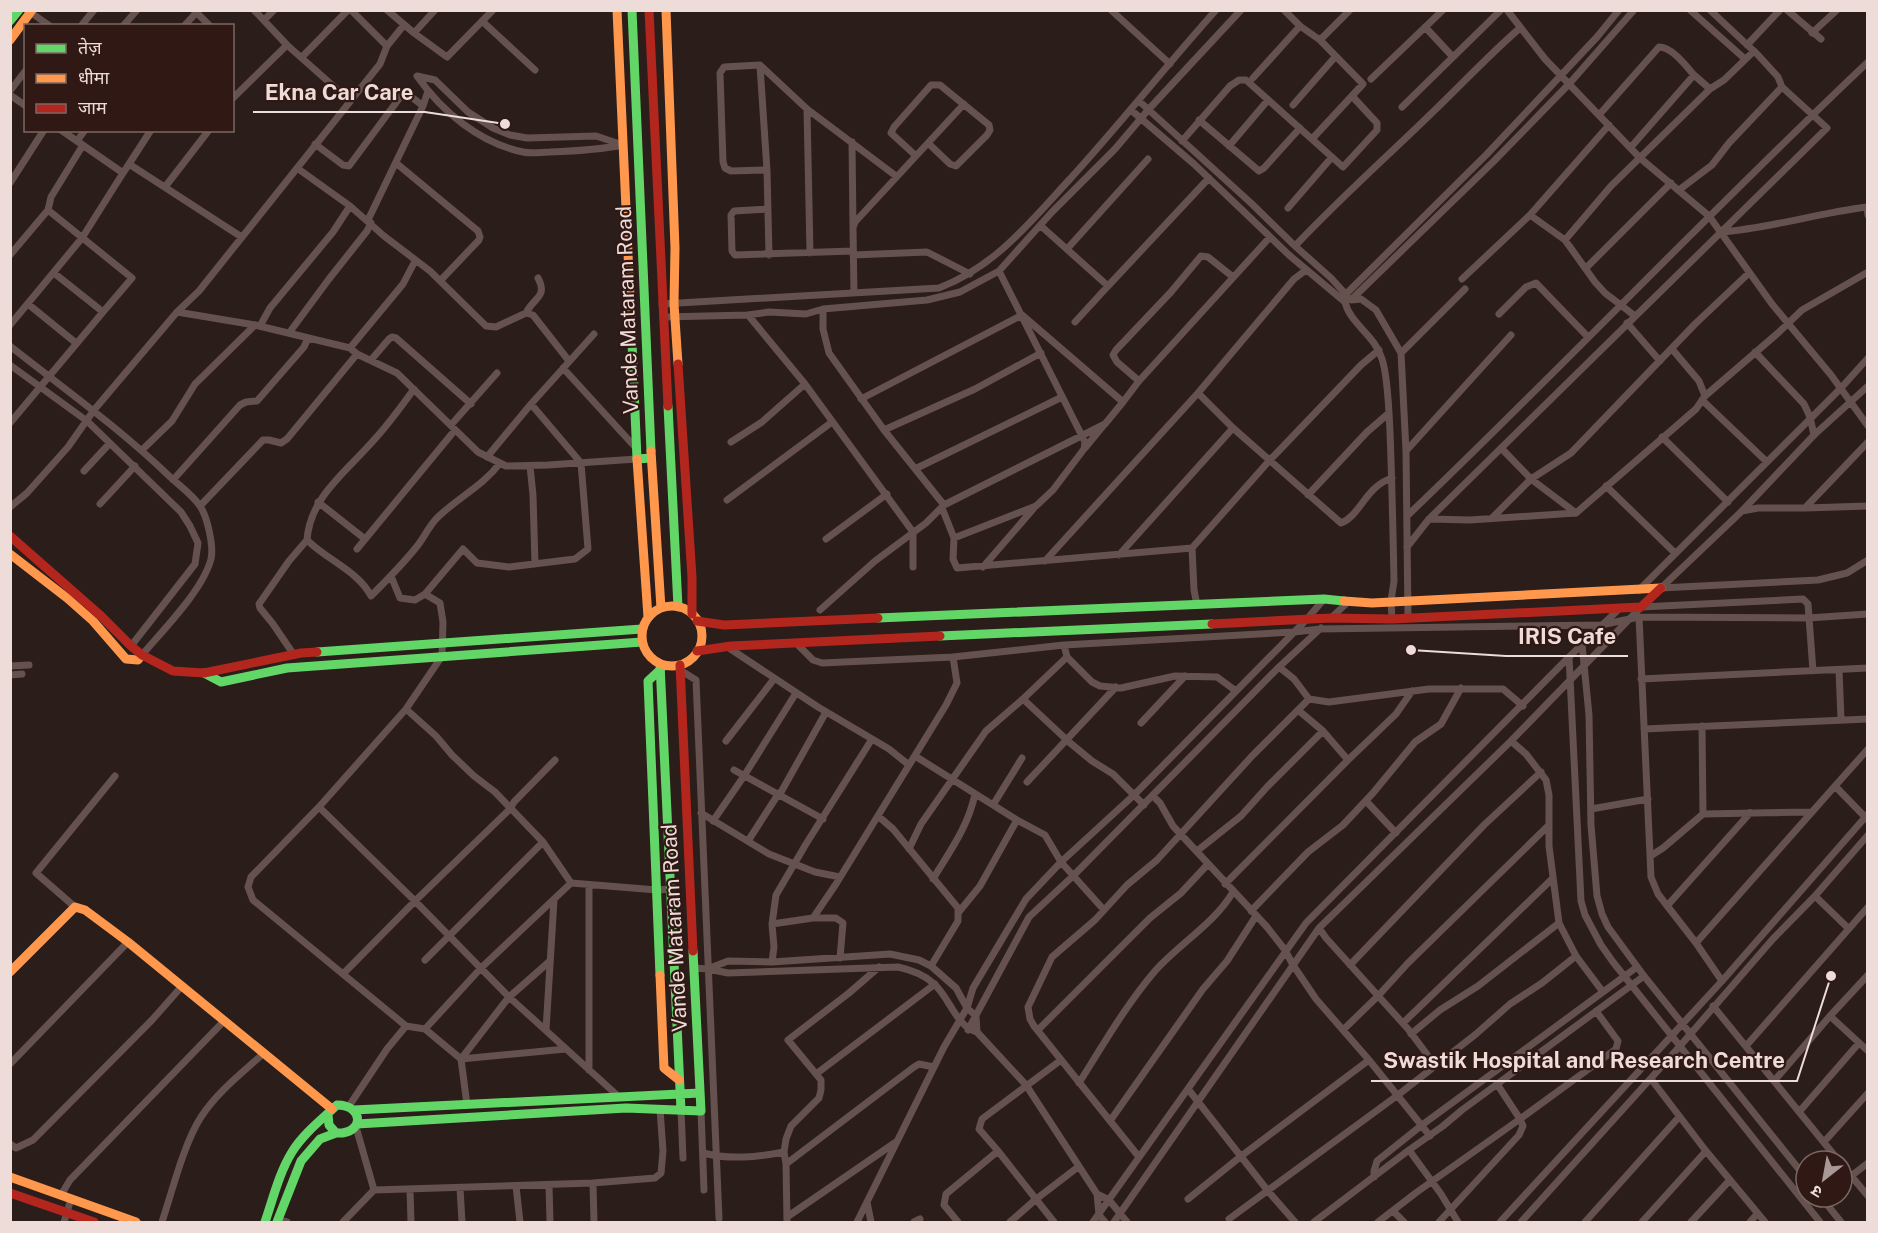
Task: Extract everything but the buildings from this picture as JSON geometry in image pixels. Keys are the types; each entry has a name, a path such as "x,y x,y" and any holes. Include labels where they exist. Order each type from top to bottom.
{"street":[{"path":"83,24 94,10"},
{"path":"125,24 137,10"},
{"path":"254,10 287,45 349,100"},
{"path":"264,20 274,10"},
{"path":"302,57 350,10 387,46"},
{"path":"387,10 447,57 493,10"},
{"path":"414,33 435,10"},
{"path":"617,10 636,448 648,617"},
{"name":"Vande Mataram Road","path":"632,10 651,458 661,608"},
{"name":"Vande Mataram Road","path":"649,10 678,607"},
{"path":"666,10 675,248 674,304 695,617 702,636 697,651 680,667"},
{"path":"1111,10 1170,64"},
{"path":"663,316 748,315 769,312 806,314 823,309 927,300 960,292 999,271 1115,149 1240,10"},
{"path":"1320,40 1350,10"},
{"path":"1371,80 1443,10"},
{"path":"1402,107 1501,10"},
{"path":"1507,10 1545,59 1640,158 1708,216 1722,232 1772,304 1841,388 1868,426"},
{"path":"1346,299 1479,162 1597,37 1619,10"},
{"path":"1346,299 1494,161 1569,84 1634,10"},
{"path":"1690,10 1745,59"},
{"path":"1407,547 1429,519 1827,128 1782,87 1778,77 1710,10"},
{"path":"1564,240 1611,186 1710,89 1724,80 1745,59 1750,48 1780,10"},
{"path":"1787,10 1821,39"},
{"path":"1812,33 1837,10"},
{"path":"10,40 31,11 47,24"},
{"path":"662,304 939,288 970,274 1000,253 1048,203 1139,101 1214,11"},
{"path":"186,24 195,12 208,24"},
{"path":"1288,12 1300,26 1320,40 1363,84 1312,139"},
{"path":"482,21 535,70"},
{"path":"10,507 68,447 94,410 177,312 199,291 240,236 380,64 387,46 404,25"},
{"path":"1253,78 1300,26"},
{"path":"1425,27 1453,57"},
{"path":"1295,246 1483,60 1520,28"},
{"path":"234,97 287,45"},
{"path":"1599,115 1659,47 1666,48 1710,89"},
{"path":"1293,105 1335,57"},
{"path":"1407,516 1708,216 1868,62"},
{"path":"760,65 769,255"},
{"path":"766,170 731,171 725,168 720,73 724,67 760,65 807,110 896,176"},
{"path":"24,74 11,97 24,105"},
{"path":"1631,147 1694,75"},
{"path":"417,76 435,80 468,112 493,128 510,135 527,138 597,136 624,145 601,150 525,153 499,145 468,129 428,91 417,76"},
{"path":"1182,141 1230,86 1239,80 1246,80 1343,166 1377,130 1377,123 1352,96"},
{"path":"915,156 891,133 927,88 935,84 940,85 989,125 990,130 980,143 956,166 950,164 928,143"},
{"path":"1679,190 1712,165 1729,143 1782,87"},
{"path":"289,333 328,279 367,231 369,221 428,91"},
{"path":"315,144 343,165 349,166 401,96 409,95 423,106"},
{"path":"1229,146 1268,100"},
{"path":"1139,101 1295,246 1346,299 1347,312 1372,338 1379,350 1383,361 1389,412 1394,580 1391,601 1392,619"},
{"path":"853,228 859,217 964,104"},
{"path":"807,110 810,253"},
{"path":"1131,110 1209,178 1306,270 1346,299 1361,299 1376,310 1401,353 1406,450 1408,618"},
{"path":"1199,120 1259,171 1300,128"},
{"path":"1462,279 1530,215 1609,125"},
{"path":"10,183 43,132"},
{"path":"64,132 123,173"},
{"path":"10,255 48,210 51,197 84,132"},
{"path":"10,325 82,238 150,132"},
{"path":"165,187 205,132"},
{"path":"852,142 854,292"},
{"path":"1288,208 1332,157"},
{"path":"1067,249 1148,159"},
{"path":"396,163 478,231 479,240 440,281"},
{"path":"129,164 240,236"},
{"path":"297,168 369,221 440,281 486,326 496,327 526,313 543,292 538,278"},
{"path":"1074,322 1209,178"},
{"path":"1586,268 1671,183"},
{"path":"142,450 171,421 195,384 258,326 270,308 333,232 350,206"},
{"path":"1722,232 1754,230 1867,207 1868,215"},
{"path":"767,209 732,213 730,217 731,240 732,251 735,255 927,252 970,274"},
{"path":"10,423 132,278 48,210"},
{"path":"1530,215 1564,240 1595,282 1620,306 1635,316"},
{"path":"1041,226 1108,286"},
{"path":"983,567 1036,506 1053,490 1139,381 1270,237"},
{"path":"1139,381 1117,362 1113,355 1144,318 1171,292 1201,256 1208,256 1233,277"},
{"path":"350,348 403,284 415,261"},
{"path":"1045,561 1198,393 1294,279 1306,270"},
{"path":"999,271 1082,435 1085,442 1084,449"},
{"path":"1429,519 1470,520 1576,513 1696,409 1703,398 1802,310 1868,272"},
{"path":"54,273 103,312"},
{"path":"1492,518 1531,479 1571,453 1695,324 1749,273"},
{"path":"1499,314 1526,287 1536,283 1588,338"},
{"path":"1401,353 1465,289"},
{"path":"28,304 76,343"},
{"path":"823,309 823,329 829,353 884,430 943,506 954,538 957,568 1192,548 1269,461 1361,364 1379,350"},
{"path":"177,312 258,326 350,348 357,354 397,373 478,452 506,466 651,458"},
{"path":"526,313 533,315 569,361"},
{"path":"748,315 805,384 913,532 913,567"},
{"path":"861,399 1022,315"},
{"path":"1022,315 1124,402"},
{"path":"1627,323 1660,361"},
{"path":"487,457 594,334"},
{"path":"1406,450 1511,335"},
{"path":"173,480 240,405 257,401 304,347 308,338"},
{"path":"371,360 389,339 396,338 471,404"},
{"path":"10,346 142,450 200,506 210,534 212,556 198,587 138,660 126,659 93,621 10,554"},
{"path":"1672,349 1699,381 1703,398 1767,462"},
{"path":"1755,352 1798,397 1810,417 1814,435"},
{"path":"884,430 975,389 1041,353"},
{"path":"200,506 263,441 281,443 287,439 357,354"},
{"path":"1093,1222 1306,923 1601,625 1728,502 1841,388 1868,357"},
{"path":"10,365 87,421 135,466 181,512 198,543 195,564 131,646"},
{"path":"563,368 636,448"},
{"path":"357,549 485,385 497,373"},
{"path":"731,442 762,422 805,384"},
{"path":"1114,1222 1319,928 1511,741 1629,618 1742,511 1814,435 1868,386"},
{"path":"294,655 259,604 307,540 308,527 318,502 381,432 414,389"},
{"path":"1198,393 1233,428 1337,521 1345,522 1377,484 1392,478"},
{"path":"915,469 1062,397"},
{"path":"391,576 400,598 415,600 425,594 463,549 477,563 509,567 575,559 588,549 581,463 531,404"},
{"path":"1308,495 1389,412"},
{"path":"727,500 832,422"},
{"path":"820,610 849,583 943,506 1105,424"},
{"path":"1119,555 1233,428"},
{"path":"1662,437 1728,502"},
{"path":"1805,508 1868,442"},
{"path":"84,471 110,443"},
{"path":"1501,448 1531,479 1576,513"},
{"path":"307,540 330,561 346,570 366,588 371,596 418,545 435,521 455,501 491,474 500,463"},
{"path":"100,504 135,466"},
{"path":"530,466 535,564"},
{"path":"1606,486 1675,553"},
{"path":"826,539 887,494"},
{"path":"318,502 365,539"},
{"path":"954,538 1036,506"},
{"path":"1742,511 1758,508 1868,506"},
{"path":"10,536 101,616 131,646 142,655 173,671 204,673 294,655 441,642 642,629"},
{"path":"1192,548 1197,605"},
{"path":"719,1218 696,680 680,667 661,666 646,651 642,642 642,629 648,617 661,608 678,607 695,617 724,625 1323,599 1348,602 1391,601 1818,580 1847,573 1868,560"},
{"path":"425,594 440,603 442,656 406,710 319,807 251,877 248,887 253,900 406,1026 425,1029 461,1059 467,1105"},
{"path":"857,1222 934,1067 967,1008 973,988 1026,899 1061,862 1134,795 1307,619 1323,599"},
{"path":"697,651 726,646 1331,618 1392,619 1803,599 1808,604 1813,671"},
{"path":"968,1030 1029,917 1153,796 1279,667 1348,602"},
{"path":"796,643 813,660 822,663 953,657 1064,645 1294,632 1320,628 1601,625 1639,617 1808,618 1868,614"},
{"path":"1639,617 1652,855 1651,877 1658,894 1722,981"},
{"path":"204,673 221,682 287,668 642,642"},
{"path":"1582,644 1589,716 1591,809 1597,896 1602,914 1608,927 1637,967 1794,1163"},
{"path":"1064,645 1067,657 1092,682 1100,686 1116,687 1174,676 1217,677 1236,691"},
{"path":"726,646 909,765"},
{"path":"813,918 946,705 957,683 953,657"},
{"path":"909,849 921,824 986,730 1067,657"},
{"path":"1569,657 1581,900 1585,915 1601,945 1624,976 1820,1222"},
{"path":"10,666 29,665"},
{"path":"661,666 648,681 664,1068 679,1080"},
{"name":"Vande Mataram Road","path":"661,666 683,1158"},
{"name":"Vande Mataram Road","path":"680,667 704,1190"},
{"path":"1279,667 1294,679 1309,699 1329,702 1412,691 1461,688 1503,689 1523,706"},
{"path":"1641,679 1868,668"},
{"path":"1839,670 1840,719"},
{"path":"10,675 22,674"},
{"path":"1140,723 1185,676"},
{"path":"726,741 774,679"},
{"path":"1027,782 1116,687"},
{"path":"1110,1121 1203,989 1227,961 1253,913 1308,852 1343,825 1366,801 1415,742 1441,724 1461,688"},
{"path":"1225,884 1396,714 1412,691"},
{"path":"713,821 796,693"},
{"path":"1023,699 1092,761 1113,774 1144,805"},
{"path":"1140,1157 1038,1030 1030,1019 1028,1007 1052,957 1104,910 1127,885 1157,860 1309,699"},
{"path":"406,710 436,736 474,776 495,792 543,842 571,883 657,890 671,889"},
{"path":"1298,710 1323,731 1348,760"},
{"path":"748,841 779,794 826,712"},
{"path":"1644,729 1868,719"},
{"path":"1702,726 1703,814"},
{"path":"1197,851 1241,816 1323,731"},
{"path":"772,962 774,947 772,924 776,896 872,740"},
{"path":"1511,741 1546,780 1549,795 1548,826 1559,923 1576,956 1603,992"},
{"path":"1696,943 1868,749"},
{"path":"915,756 1045,835 1061,862 1104,910"},
{"path":"993,805 1022,758"},
{"path":"344,974 510,809 555,760"},
{"path":"734,770 823,819"},
{"path":"1350,965 1484,825 1541,772"},
{"path":"115,776 36,873 75,907 85,910 128,942 264,1053 330,1112"},
{"path":"1500,1222 1722,981 1867,817 1835,786"},
{"path":"933,879 962,835 971,814 975,794"},
{"path":"1153,796 1160,803 1173,826 1285,950 1316,999 1430,1136"},
{"path":"1591,809 1648,799"},
{"path":"1366,801 1396,833"},
{"path":"319,807 509,997 618,1096"},
{"path":"1652,855 1703,814 1812,812"},
{"path":"701,813 769,854 815,872 840,878"},
{"path":"1667,906 1750,813"},
{"path":"878,816 893,829 958,908 958,921 931,966"},
{"path":"958,913 980,886 1017,820"},
{"path":"1343,1030 1548,826"},
{"path":"1526,1221 1713,1006 1868,836"},
{"path":"425,960 543,842"},
{"path":"1038,1030 1150,918 1181,893 1208,864"},
{"path":"1403,1023 1553,878"},
{"path":"425,1029 481,968 571,883"},
{"path":"589,885 590,1070"},
{"path":"1079,1083 1141,988 1168,956 1224,908 1233,892"},
{"path":"1815,896 1848,928"},
{"path":"546,1030 554,900"},
{"path":"10,972 75,907"},
{"path":"1746,1046 1868,907"},
{"path":"772,924 813,918 836,918 843,923 840,958"},
{"path":"1412,1034 1440,1010 1478,986 1559,923"},
{"path":"1319,928 1403,1023 1435,1065"},
{"path":"10,1064 128,942"},
{"path":"708,969 728,962 772,962 890,954 920,960 931,966 956,988 967,1008 976,1016 977,1032"},
{"path":"1229,1219 1398,1095 1510,1004 1542,983 1576,956"},
{"path":"461,1059 509,997 550,961"},
{"path":"694,968 728,974 879,966 913,970 935,984 968,1030 977,1032 1026,1085 1097,1194 1109,1200 1127,1222"},
{"path":"787,1220 784,1152 786,1139 791,1126 820,1095 821,1080 788,1040 849,993 879,966"},
{"path":"1374,1177 1377,1161 1422,1125 1637,967"},
{"path":"1774,1081 1868,975"},
{"path":"1314,1222 1644,976"},
{"path":"816,1074 935,984"},
{"path":"10,1144 16,1148 33,1140 152,1020 182,986"},
{"path":"1713,1006 1830,1149"},
{"path":"1378,1222 1616,1050 1618,1041 1596,1011"},
{"path":"1830,1016 1868,1051"},
{"path":"61,1195 70,1180 224,1021"},
{"path":"352,1108 387,1049 406,1026"},
{"path":"1799,1112 1859,1043"},
{"path":"461,1059 566,1049"},
{"path":"162,1222 185,1152 200,1117 225,1089 264,1053"},
{"path":"1054,1222 979,1129 979,1125 982,1119 1061,1060"},
{"path":"1188,1199 1369,1060"},
{"path":"786,1164 914,1067 919,1064 934,1067"},
{"path":"1651,1079 1706,1151 1765,1222"},
{"path":"1440,1222 1519,1135 1523,1126 1497,1084"},
{"path":"1188,1089 1240,1157 1296,1222"},
{"path":"265,1222 283,1170 292,1152 306,1134 337,1105 352,1108 467,1105 700,1093"},
{"path":"1824,1142 1868,1093"},
{"path":"281,1222 301,1161 320,1139 336,1133 347,1134 356,1126 626,1107 701,1111"},
{"path":"352,1108 357,1115 356,1126 374,1190"},
{"path":"343,1222 374,1190 549,1185 655,1178 661,1173 663,1151 660,1109"},
{"path":"330,1112 329,1125 336,1133"},
{"path":"1585,1222 1679,1117"},
{"path":"787,1220 898,1141"},
{"path":"958,1222 944,1205 946,1194 998,1150"},
{"path":"1409,1150 1433,1182 1458,1222"},
{"path":"1642,1222 1706,1151"},
{"path":"703,1154 758,1157 784,1152"},
{"path":"1854,1174 1868,1164"},
{"path":"1010,1222 1078,1167"},
{"path":"10,1178 136,1222"},
{"path":"1691,1222 1730,1180"},
{"path":"1854,1180 1868,1196"},
{"path":"592,1183 594,1222"},
{"path":"549,1185 550,1222"},
{"path":"516,1186 519,1222"},
{"path":"460,1188 462,1222"},
{"path":"410,1190 411,1222"},
{"path":"10,1193 65,1218 94,1222"},
{"path":"1097,1194 1099,1215 1105,1222"},
{"path":"65,1218 71,1199"},
{"path":"867,1202 871,1222"},
{"path":"1831,1209 1841,1222"},
{"path":"1393,1211 1404,1222"},
{"path":"1750,1222 1757,1214"}],"traffic: fast":[{"path":"10,21 19,10"},
{"path":"632,10 651,451"},
{"path":"631,319 637,459 651,458"},
{"path":"668,406 678,607"},
{"path":"878,618 1324,599 1344,601"},
{"path":"940,636 1212,624"},
{"path":"317,652 642,629"},
{"path":"204,673 221,682 287,668 642,642"},
{"path":"660,664 681,1110"},
{"path":"660,975 648,681 661,669"},
{"path":"357,1124 626,1108 701,1111 693,951"},
{"path":"354,1110 700,1093"},
{"path":"265,1222 283,1169 301,1139 337,1105 353,1110 358,1120 352,1129 336,1133 329,1125 328,1115"},
{"path":"277,1222 301,1161 320,1139 336,1133"}],"traffic: slow":[{"path":"10,40 32,10"},
{"path":"617,10 631,319"},
{"path":"666,10 675,248 674,304 678,364"},
{"path":"651,451 661,608"},
{"path":"637,459 648,617"},
{"path":"10,554 93,621 126,659 138,660 142,655"},
{"path":"1344,601 1372,603 1661,588"},
{"path":"672,606 689,611 697,619 702,636 697,653 689,661 672,666 655,661 647,653 642,636 647,619 655,611 672,606"},
{"path":"10,972 75,907 85,910 128,942 332,1109"},
{"path":"660,975 664,1068 679,1080"},
{"path":"10,1177 136,1222"}],"traffic: jam":[{"path":"649,10 668,406"},
{"path":"678,364 692,577 692,614"},
{"path":"10,536 101,616 131,646 142,655 173,671 204,673 301,653 317,652"},
{"path":"1212,624 1331,618 1392,619 1641,607 1661,588"},
{"path":"697,621 724,625 878,618"},
{"path":"697,651 731,646 940,636"},
{"path":"680,665 693,951"},
{"path":"10,1193 94,1222"}],"place":[{"name":"Ekna Car Care","path":"505,124"},
{"name":"IRIS Cafe","path":"1411,650"},
{"name":"Swastik Hospital and Research Centre","path":"1831,976"}]}
